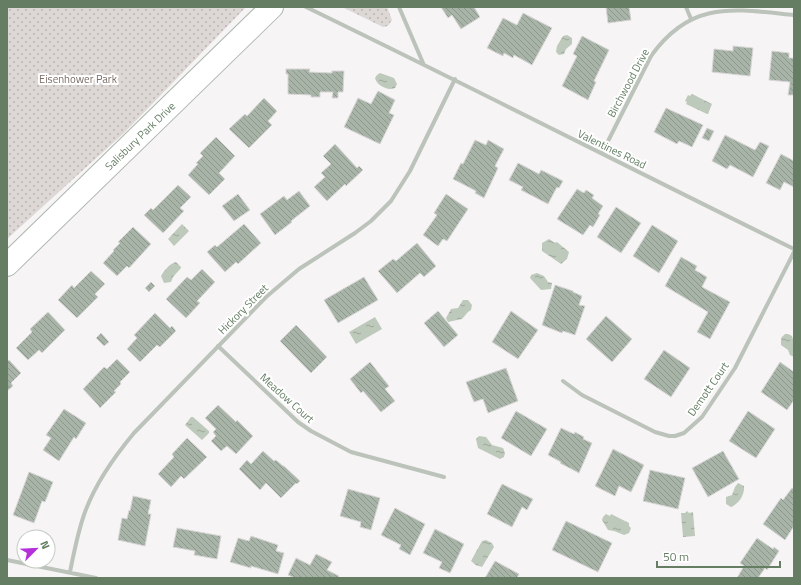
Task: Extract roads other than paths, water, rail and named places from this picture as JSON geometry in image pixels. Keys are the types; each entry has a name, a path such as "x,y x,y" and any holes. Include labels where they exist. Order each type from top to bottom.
{"main road":[{"name":"Salisbury Park Drive","path":"7,265 272,7"}],"street":[{"name":"Valentines Road","path":"306,7 794,249"},
{"path":"399,7 423,64"},
{"path":"686,7 691,19"},
{"name":"Birchwood Drive","path":"602,153 651,56 660,43 672,32 691,19 708,12 753,10 794,15"},
{"name":"Hickory Street","path":"70,572 85,511 97,484 106,469 134,433 266,296 291,274 371,221 391,201 410,171 455,80"},
{"name":"Demott Court","path":"562,380 582,395 656,432 669,436 684,433 702,417 735,368 794,252"},
{"name":"Meadow Court","path":"218,346 298,422 311,431 351,452 444,477"},
{"path":"7,560 96,578"}],"water":[{"path":"567,35 572,38 572,44 566,49 564,54 559,55 556,52 557,46 563,36"},
{"path":"380,73 394,78 397,84 395,88 386,88 376,81 375,78"},
{"path":"692,94 712,104 708,114 686,104 687,102 685,101 688,95 690,96"},
{"path":"182,224 189,231 174,246 168,239"},
{"path":"549,239 555,243 557,242 569,252 567,259 561,264 542,251 542,243"},
{"path":"176,262 181,268 173,277 171,282 164,283 161,276 169,266"},
{"path":"537,273 544,276 548,282 552,283 551,289 541,290 530,278 531,275"},
{"path":"463,300 468,300 472,305 471,310 462,319 448,322 446,318 451,309 458,308"},
{"path":"375,317 382,329 356,344 349,332"},
{"path":"785,334 792,336 794,343 794,357 790,355 788,350 781,345 781,338"},
{"path":"191,417 193,417 209,431 209,433 202,440 185,425"},
{"path":"479,436 486,437 492,445 503,448 505,453 504,457 500,459 478,448 476,439"},
{"path":"738,483 744,486 744,492 739,501 731,507 726,504 726,497 732,495"},
{"path":"687,511 689,513 693,512 695,536 683,537 681,513 685,513"},
{"path":"606,514 610,516 611,514 629,523 631,528 629,533 624,535 608,530 602,520"},
{"path":"486,540 492,543 494,547 482,567 471,561 482,541"}],"park label":[{"name":"Eisenhower Park","path":"78,79"}]}
